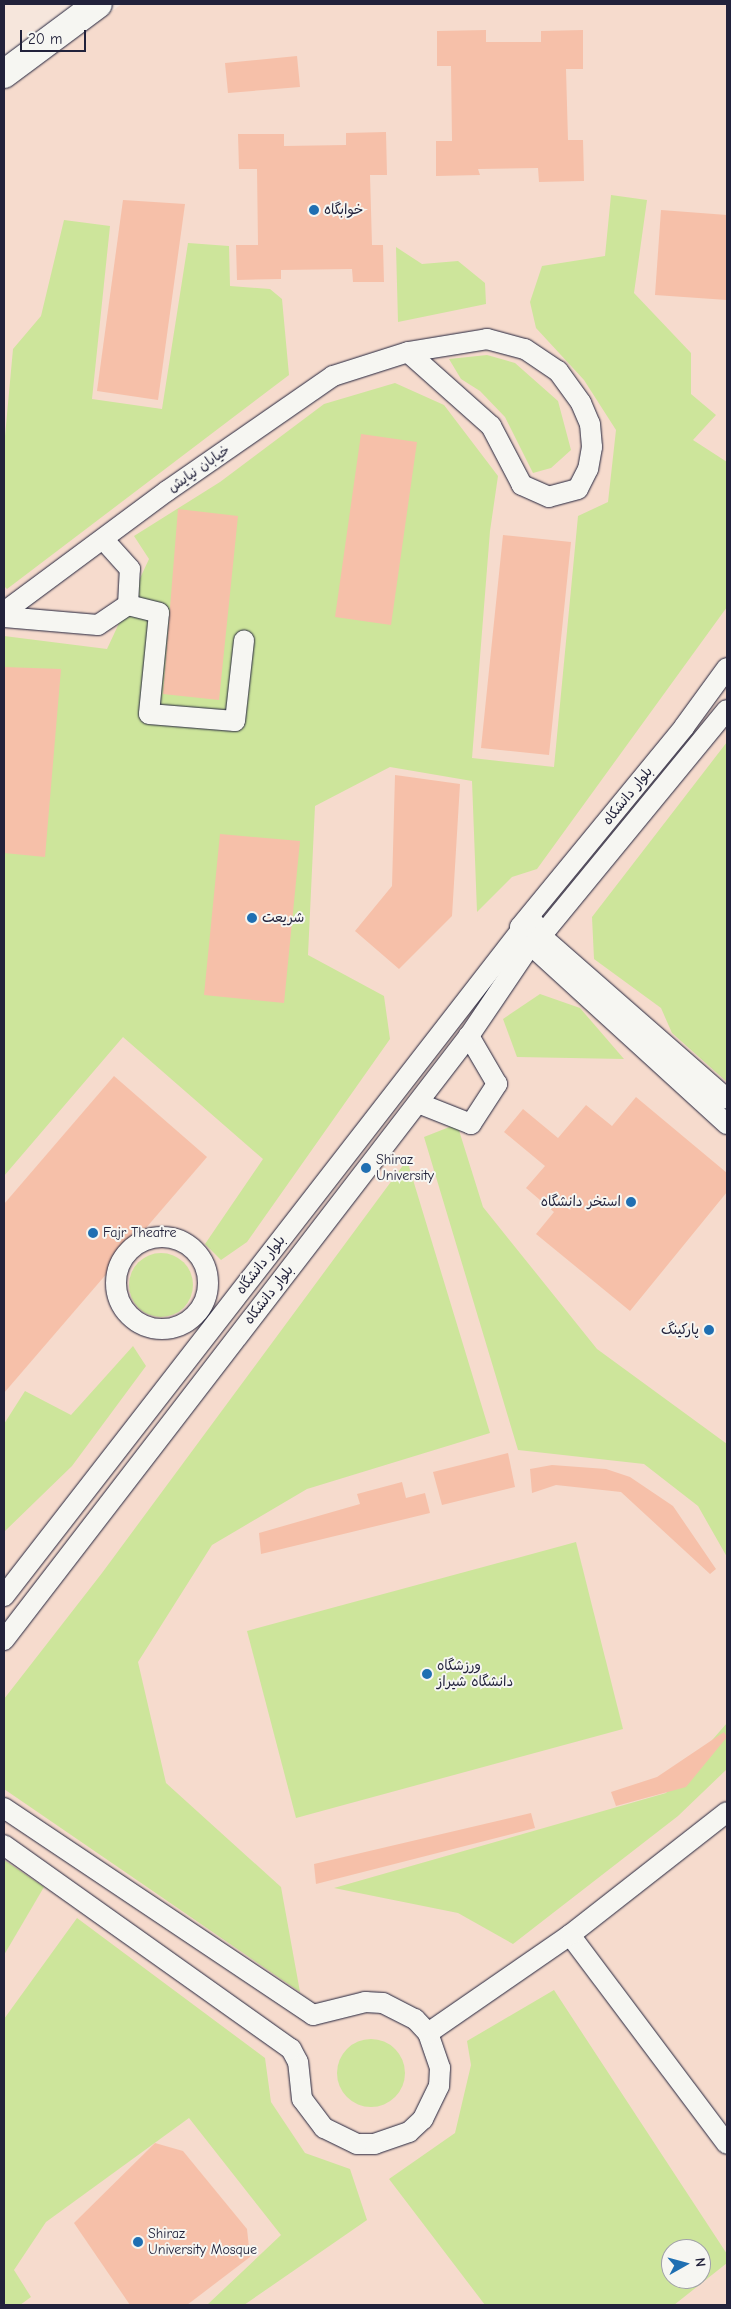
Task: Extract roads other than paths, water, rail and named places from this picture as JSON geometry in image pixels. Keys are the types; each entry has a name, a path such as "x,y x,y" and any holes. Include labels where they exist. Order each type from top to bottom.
{"street":[{"path":"4,74 98,4"},
{"name":"خیابان نیایش","path":"4,612 103,539 333,376 408,352 486,339 525,349 558,372 581,403 590,424 592,447 588,469 578,489 549,497 522,484 491,426 408,352"},
{"path":"103,539 130,569 128,605"},
{"path":"4,617 98,625 128,605 159,613 149,714 235,721 244,641"},
{"name":"بلوار دانشکاه","path":"4,1640 469,1036 531,937 727,668"},
{"name":"بلوار دانشکاه","path":"531,937 727,710"},
{"path":"531,937 602,1000 727,1124"},
{"name":"بلوار دانشگاه","path":"4,1596 531,937"},
{"path":"602,1000 727,1099"},
{"path":"418,1103 471,1124 497,1084 469,1036"},
{"path":"154,1237 186,1243 206,1268 208,1284 197,1314 186,1323 166,1329 144,1326 132,1319 122,1308 116,1287 119,1266 126,1253 139,1242 154,1237"},
{"path":"4,1808 313,2015 364,2002 383,2003 415,2019 428,2033 440,2068 433,2104 409,2132 375,2144 339,2138 311,2115 302,2099 298,2062 291,2049 4,1845"},
{"path":"428,2033 570,1935 727,1812"},
{"path":"570,1935 727,2144"}],"place":[{"name":"خوابگاه","path":"314,210"},
{"name":"شریعت","path":"252,918"},
{"name":"Shiraz University","path":"366,1168"},
{"name":"استخر دانشگاه","path":"631,1202"},
{"name":"Fajr Theatre","path":"93,1233"},
{"name":"پارکینگ","path":"709,1330"},
{"name":"ورزشگاه دانشگاه شیراز","path":"427,1674"},
{"name":"Shiraz University Mosque","path":"138,2242"}]}
